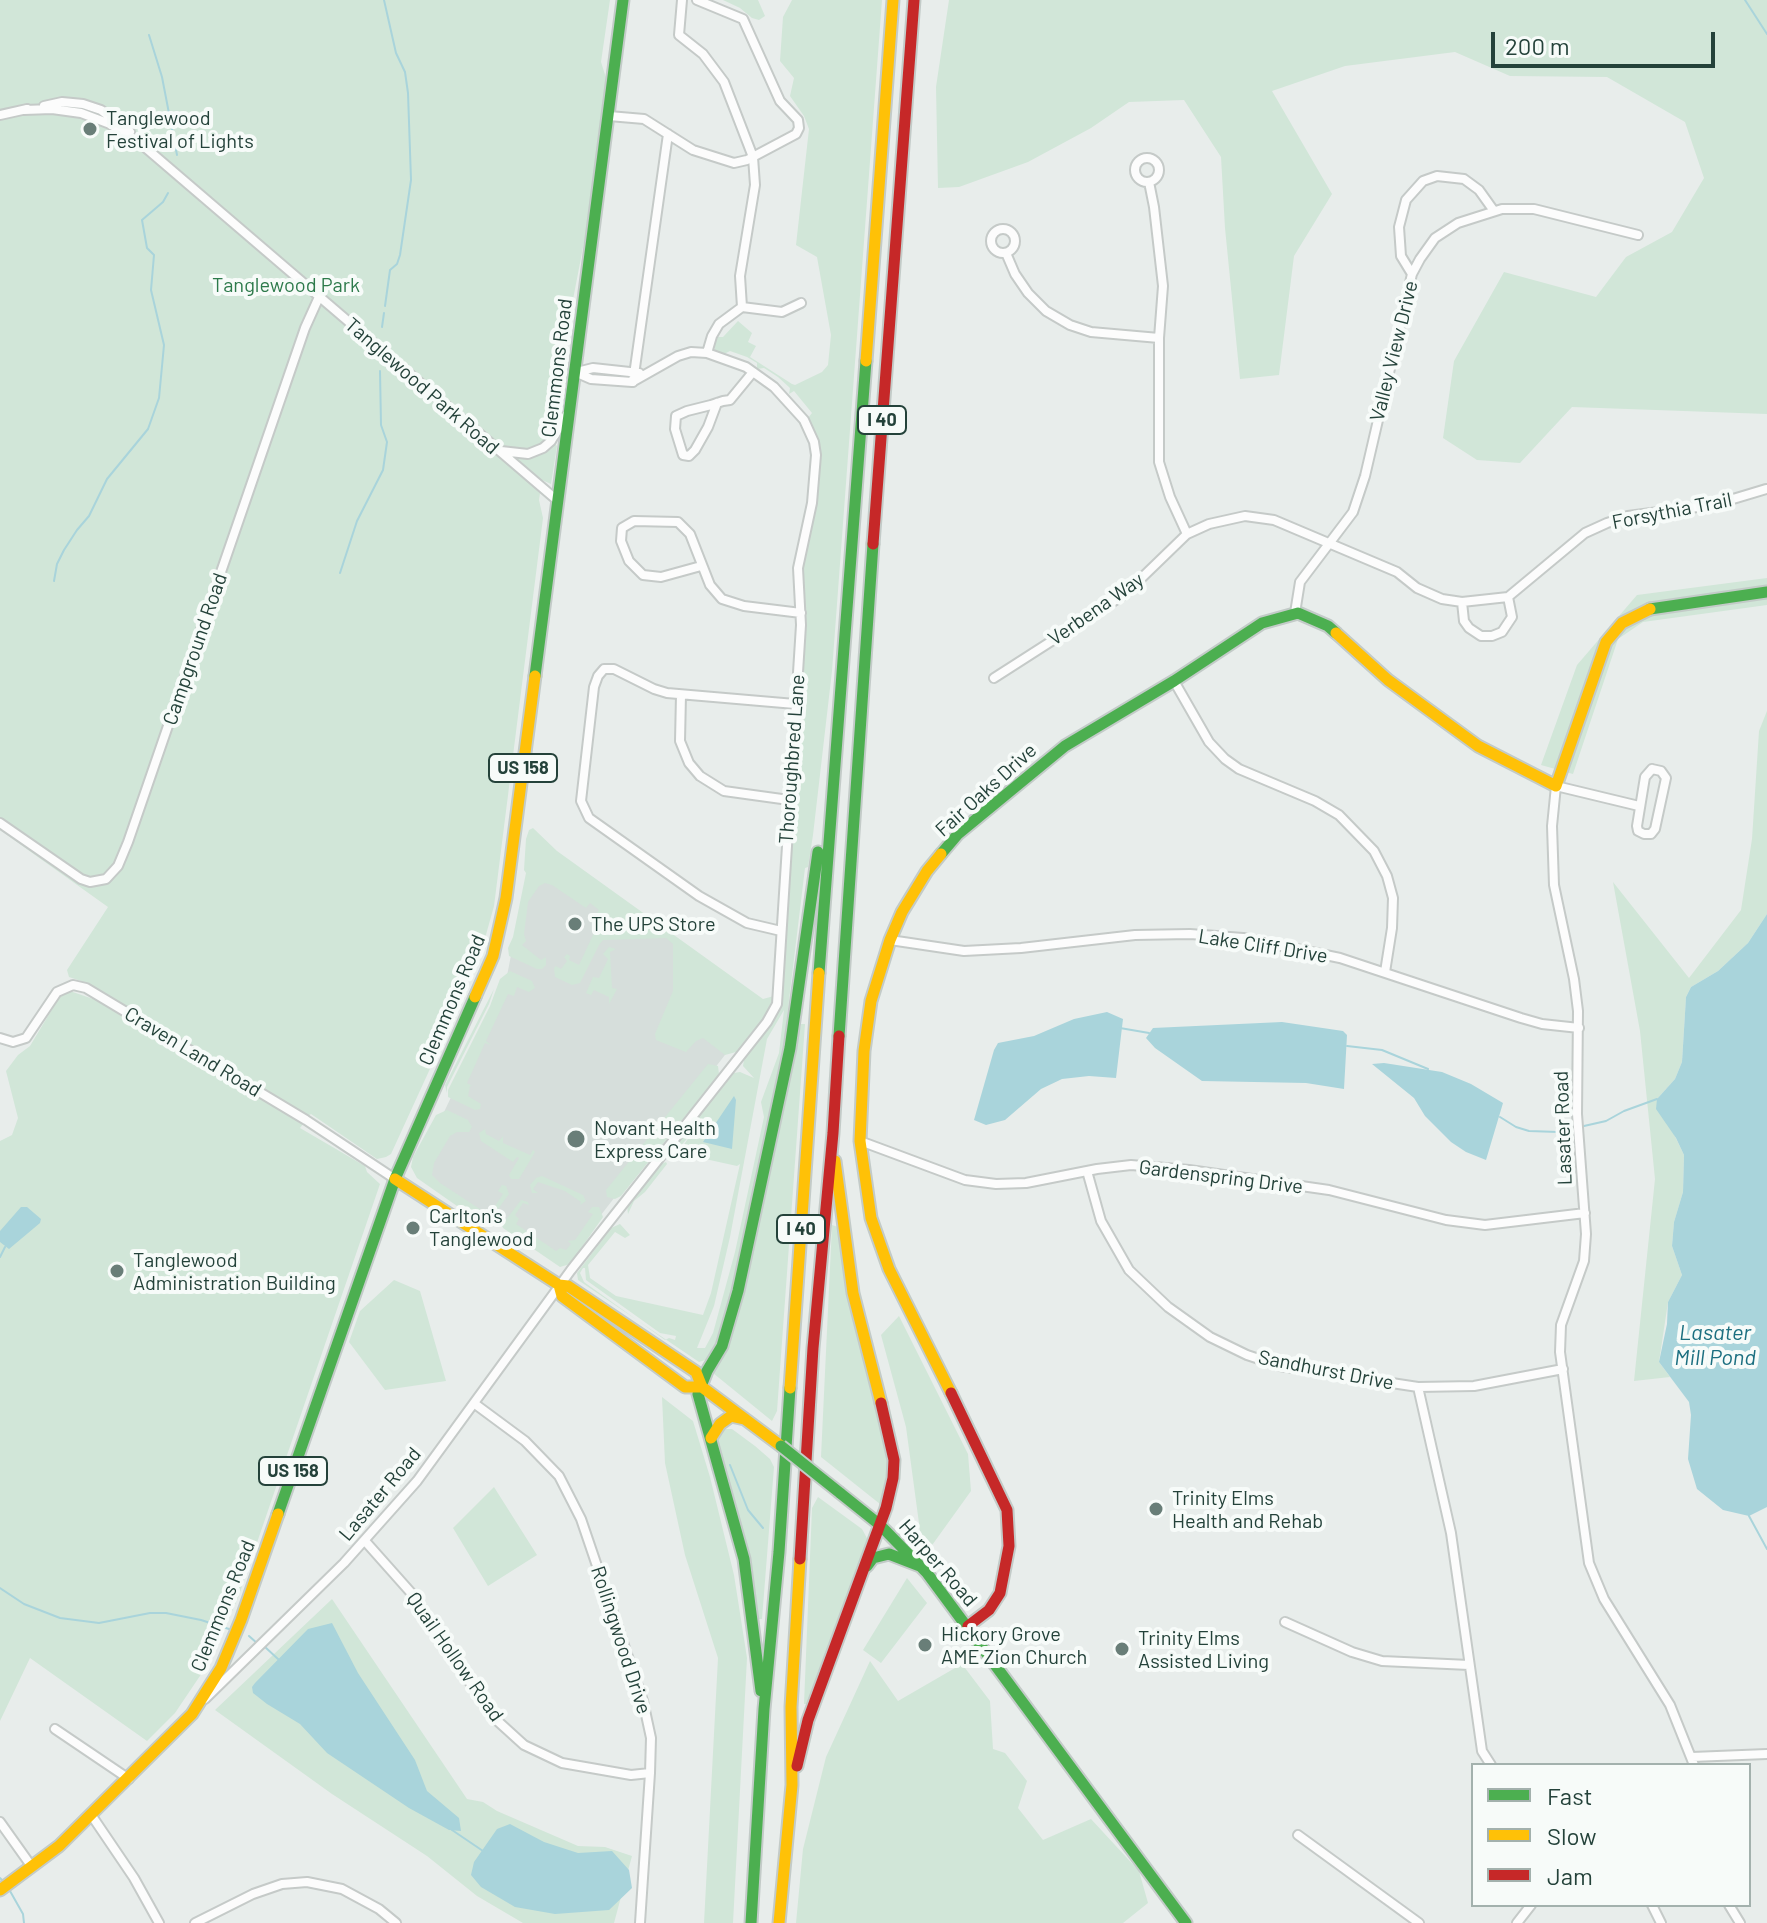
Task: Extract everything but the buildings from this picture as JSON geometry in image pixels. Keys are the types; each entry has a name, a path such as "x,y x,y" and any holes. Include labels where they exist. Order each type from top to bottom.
{"main road":[{"name":"Clemmons Road","path":"0,1890 92,1816 129,1779 201,1702 221,1668 241,1620 395,1179 489,966 498,937 559,502 623,0"},
{"name":"I 40","path":"751,1923 829,817 842,682 893,0"},
{"name":"I 40","path":"779,1923 792,1785 791,1707 809,1410 833,1133 856,764 914,0"},
{"name":"Lasater Road","path":"1556,786 1611,633 1622,623 1648,609 1767,592"},
{"path":"1295,613 1328,626 1388,680 1478,746 1556,786"},
{"name":"Fair Oaks Drive","path":"968,1626 989,1610 1000,1593 1009,1546 1007,1510 889,1269 871,1218 860,1141 864,1051 871,1001 890,940 902,912 927,871 958,834 1065,746 1174,681 1262,623 1295,613"},
{"path":"764,1709 750,1591 735,1521 698,1394 726,1334 738,1291 787,1062 821,838 829,817"},
{"path":"792,1785 812,1709 865,1570 891,1491 894,1460 853,1293 833,1133"},
{"name":"Harper Road","path":"395,1179 559,1285 568,1286 696,1372 702,1387 880,1525 920,1566 968,1626 1186,1923"},
{"name":"Harper Road","path":"559,1285 562,1296 685,1387 702,1387"},
{"path":"711,1438 720,1424 731,1416 745,1419"},
{"path":"865,1570 873,1558 881,1554 903,1558 920,1566"}],"street":[{"path":"682,0 679,35 703,54 724,82 753,157 755,185 740,276 742,307"},
{"path":"609,116 644,119 684,146 734,163 794,137 799,128 798,120 780,101 743,19 697,0"},
{"name":"Tanglewood Park Road","path":"0,115 62,102 83,104 107,114 559,502"},
{"path":"634,378 668,134"},
{"path":"1412,274 1401,256 1399,227 1406,200 1423,181 1437,176 1464,179 1479,190 1494,211"},
{"path":"1149,182 1163,286 1159,338 1159,462 1170,497 1187,534"},
{"name":"Valley View Drive","path":"1295,613 1300,582 1353,512 1365,476 1412,274 1435,238 1458,223 1494,211 1534,209 1638,235"},
{"path":"1006,253 1028,293 1046,311 1070,325 1091,332 1159,338"},
{"name":"Campground Road","path":"0,823 81,879 90,882 106,879 118,866 305,328 319,297"},
{"path":"575,372 593,368 634,378 678,356 691,352 707,353 716,328 742,307 782,312 801,303"},
{"name":"Thoroughbred Lane","path":"559,1285 772,1014 778,997 801,613 798,568 812,503 816,455 804,420 785,398 753,372 707,353"},
{"path":"717,403 695,450 689,456 683,455 675,429 676,416 734,397 753,372"},
{"path":"492,446 517,455 536,452 551,441 570,409"},
{"name":"Forsythia Trail","path":"1508,597 1585,533 1607,523 1628,516 1713,505 1767,487"},
{"name":"Verbena Way","path":"994,678 1125,594 1187,534 1209,524 1245,516 1274,520 1327,545"},
{"path":"701,566 661,577 648,577 637,571 629,561 621,541 622,528 634,521 678,522 690,534 713,590 724,600 744,606 801,613"},
{"path":"1327,545 1397,572 1417,588 1442,599 1462,602 1508,597 1512,617 1502,632 1481,636 1464,621 1462,602"},
{"path":"781,931 747,923 709,902 589,818 582,807 594,687 600,672 614,669 654,689 681,695 795,704"},
{"path":"1174,681 1209,742 1225,759 1247,774 1315,801 1339,815 1374,851 1387,876 1393,898 1385,972"},
{"path":"681,695 680,741 689,763 700,776 724,791 789,800"},
{"path":"1648,771 1661,771 1666,778 1655,829 1651,834 1638,831 1639,806 1648,771"},
{"path":"1556,786 1639,806"},
{"name":"Lasater Road","path":"1556,786 1552,826 1554,885 1574,979 1579,1028 1577,1114 1585,1213 1584,1261 1561,1325 1560,1352 1589,1563 1604,1599 1670,1705 1693,1761"},
{"name":"Lake Cliff Drive","path":"890,940 964,951 1135,935 1190,934 1243,938 1292,947 1385,972 1542,1024 1579,1028"},
{"name":"Craven Land Road","path":"0,1038 13,1042 26,1038 57,992 73,985 86,988 294,1113 395,1179"},
{"name":"Gardenspring Drive","path":"860,1141 965,1180 996,1184 1026,1183 1131,1165 1329,1190 1446,1220 1492,1226 1585,1213"},
{"name":"Sandhurst Drive","path":"1087,1171 1101,1221 1129,1270 1168,1307 1210,1337 1247,1355 1280,1366 1418,1387 1474,1386 1563,1369"},
{"name":"Lasater Road","path":"201,1702 365,1541 417,1481 559,1285"},
{"path":"1418,1387 1451,1533 1482,1751 1490,1763"},
{"name":"Rollingwood Drive","path":"475,1404 525,1441 559,1476 581,1519 643,1701 651,1738 640,1923"},
{"name":"Quail Hollow Road","path":"365,1541 413,1595 491,1715 524,1745 562,1763 631,1775 650,1773"},
{"path":"1285,1622 1352,1652 1382,1661 1469,1665"},
{"path":"55,1729 129,1779"},
{"path":"1693,1761 1767,1754"},
{"path":"92,1816 134,1878 159,1923"},
{"path":"0,1822 32,1867"},
{"path":"1298,1835 1419,1923"},
{"path":"195,1923 253,1894 282,1884 307,1882 342,1889 379,1909 396,1923"},
{"path":"1517,1923 1529,1907"}],"shaded area":[{"path":"527,873 674,942 728,1051 563,1264 507,1228 480,1217 418,1167 506,981"}],"green space":[{"name":"Tanglewood Park","path":"0,0 610,0 601,62 612,97 545,452 555,444 557,446 551,484 542,480 539,500 543,518 494,906 482,949 456,1012 391,1154 386,1157 377,1159 311,1114 308,1116 81,981 69,977 67,970 108,907 0,830"},
{"path":"723,0 758,0 765,16 759,20 752,18"},
{"path":"792,0 882,0 832,671 813,835 808,867 805,868 788,1028 727,1312 713,1353 699,1362 666,1340 675,1340 676,1336 660,1333 586,1280 585,1268 580,1273 584,1282 638,1321 578,1280 577,1273 611,1228 620,1224 630,1235 625,1238 615,1232 588,1265 590,1278 616,1296 703,1315 711,1293 740,1164 737,1166 678,1153 692,1133 678,1149 675,1146 734,1073 740,1072 754,1078 743,1066 744,1060 781,1001 805,621 803,566 816,499 820,452 808,418 812,413 794,391 789,394 790,388 778,377 764,368 757,369 757,363 747,357 730,351 722,355 714,345 717,337 723,337 738,321 752,333 748,342 756,346 750,357 792,384 822,372 828,365 831,335 817,257 796,245 809,129 790,96 794,78 780,61 783,17","holes":["784,1010 779,1053 761,1102 764,1117 735,1252 713,1333 705,1348 697,1348 714,1306 730,1237 767,1039"]},
{"path":"949,0 1767,0 1767,414 1572,407 1520,463 1477,460 1443,438 1454,361 1504,272 1596,297 1626,257 1672,232 1704,178 1685,122 1607,77 1510,76 1455,52 1345,66 1272,91 1332,194 1294,256 1279,375 1240,379 1221,157 1184,100 1129,102 1091,128 1028,162 959,187 938,188 936,87"},
{"path":"1767,578 1767,605 1643,622 1618,639 1573,774 1541,765 1577,665 1637,595"},
{"path":"1767,711 1767,914 1748,943 1718,971 1691,987 1686,997 1682,1062 1675,1079 1657,1099 1684,1155 1683,1192 1674,1222 1672,1246 1682,1275 1668,1302 1659,1362 1670,1377 1634,1381 1655,1179 1640,1031 1613,882 1689,978 1741,910 1752,839 1759,731"},
{"path":"533,828 557,851 763,999 774,996 765,1016 736,1052 725,1055 703,1038 686,1052 656,1040 655,1034 673,991 673,944 666,938 603,940 580,983 572,985 555,977 554,968 561,969 567,961 564,957 567,954 569,960 579,965 601,918 596,914 599,910 590,903 586,908 552,885 545,883 539,886 528,902 526,941 522,945 541,960 546,957 546,965 537,969 509,956 508,948 526,873 526,839"},
{"path":"609,947 616,949 610,952 612,988 617,989 609,1004 609,997 594,990 591,995 586,993 593,977 599,978 608,959 603,954"},
{"path":"510,971 532,981 535,988 529,992 517,987 514,996 508,994 486,1041 491,1045 485,1043 467,1083 472,1086 468,1096 481,1104 480,1109 475,1110 448,1097 448,1090 500,979"},
{"path":"494,989 447,1087 447,1093 445,1085"},
{"path":"67,990 99,1001 245,1087 303,1124 300,1128 365,1166 380,1184 238,1598 208,1664 175,1713 147,1741 30,1658 0,1721 0,1141 12,1135 18,1118 6,1071 18,1055 30,1046 60,996"},
{"path":"801,1024 805,1024 777,1411 772,1421 713,1373 748,1263"},
{"path":"708,1064 718,1066 719,1074 621,1196 615,1199 607,1197 606,1190"},
{"path":"447,1110 468,1120 472,1127 469,1132 457,1132 450,1136 434,1163 432,1175 489,1215 503,1194 498,1191 502,1185 506,1186 509,1194 490,1220 480,1220 457,1206 417,1178 411,1167 413,1157 436,1115"},
{"path":"485,1129 486,1134 499,1141 503,1136 503,1143 530,1155 533,1150 535,1152 519,1179 511,1179 509,1175 519,1158 513,1162 481,1141 479,1133"},
{"path":"666,1162 645,1192 634,1201 628,1214 627,1206 661,1164"},
{"path":"542,1176 583,1195 586,1201 580,1205 581,1202 565,1191 538,1182 533,1189 538,1193 532,1193 530,1185"},
{"path":"521,1200 529,1205 523,1203 515,1215 519,1219 516,1224 556,1251 560,1248 566,1250 571,1244 568,1241 575,1240 593,1214 588,1212 592,1207 599,1207 603,1217 570,1264 560,1267 503,1228 502,1225"},
{"path":"832,1225 838,1227 845,1284 883,1435 888,1467 880,1504 821,1457"},
{"path":"394,1280 420,1291 446,1381 385,1390 349,1342 360,1311"},
{"path":"899,1316 968,1454 971,1491 930,1548 921,1538 906,1427 881,1335"},
{"path":"662,1397 693,1421 734,1575 747,1658 733,1923 704,1923 718,1658 685,1555 665,1463"},
{"path":"725,1429 732,1429 755,1446 770,1459 774,1467 762,1619 758,1619 721,1456 718,1440"},
{"path":"494,1487 537,1555 488,1586 453,1528"},
{"path":"818,1497 862,1529 868,1540 807,1704 804,1704 812,1508"},
{"path":"907,1578 927,1603 881,1663 863,1650"},
{"path":"332,1599 467,1799 483,1802 578,1846 605,1847 632,1856 614,1923 523,1923 477,1896 427,1856 332,1794 215,1710"},
{"path":"870,1661 898,1701 962,1664 990,1701 993,1749 1005,1753 1027,1781 1018,1808 1043,1840 1091,1819 1139,1871 1148,1903 1123,1923 796,1923 803,1849 826,1757"}],"water":[{"name":"Lasater Mill Pond","path":"1767,914 1767,1507 1749,1516 1723,1510 1697,1489 1688,1459 1689,1402 1659,1362 1668,1302 1682,1275 1672,1246 1674,1222 1683,1192 1684,1155 1656,1109 1657,1099 1675,1079 1682,1062 1686,997 1691,987 1718,971 1748,943"},
{"path":"1107,1012 1123,1019 1116,1078 1089,1076 1062,1079 1041,1089 1005,1120 986,1125 974,1120 998,1043 1034,1036 1074,1019"},
{"path":"1282,1022 1343,1031 1347,1035 1344,1089 1306,1083 1202,1081 1155,1048 1146,1038 1153,1028"},
{"path":"1372,1064 1442,1072 1471,1084 1503,1103 1486,1160 1451,1142 1425,1116 1414,1098"},
{"path":"734,1096 732,1149 703,1142"},
{"path":"21,1207 27,1207 41,1219 40,1223 9,1249 0,1242 0,1231"},
{"path":"332,1623 358,1673 415,1760 427,1791 459,1818 461,1831 449,1830 409,1808 327,1753 300,1724 253,1693 255,1683 308,1629"},
{"path":"510,1824 544,1842 578,1853 612,1851 629,1870 632,1888 609,1910 555,1914 515,1907 481,1887 471,1875 474,1862 497,1829"}],"waterway":[{"path":"384,0 396,53 405,72 411,180 400,255 397,264 390,270 385,306"},
{"path":"1745,0 1767,34"},
{"path":"149,35 162,77 177,155"},
{"path":"54,581 64,550 89,516 107,479 148,429 159,398 164,345 151,290 154,255 147,248 142,220 163,202 168,193"},
{"path":"382,327 384,313"},
{"path":"340,573 357,521 383,470 387,442 381,425 380,371"},
{"path":"1120,1028 1149,1033"},
{"path":"1347,1046 1382,1050 1428,1069"},
{"path":"1584,1126 1606,1121 1657,1099"},
{"path":"1500,1117 1529,1131 1571,1129"},
{"path":"0,1257 5,1247"},
{"path":"730,1465 748,1510 763,1528"},
{"path":"1749,1516 1767,1549"},
{"path":"0,1588 24,1604 60,1618 99,1623 166,1613 229,1629"},
{"path":"249,1636 258,1644"},
{"path":"265,1647 278,1659"},
{"path":"452,1830 483,1851"},
{"path":"10,1891 23,1914 24,1923"}],"traffic: fast":[{"path":"535,676 623,0"},
{"path":"819,973 866,361"},
{"path":"839,1036 873,544"},
{"path":"1650,609 1767,592"},
{"path":"941,854 958,834 1065,746 1174,681 1262,623 1298,613 1328,626 1336,633"},
{"path":"761,1691 744,1559 698,1394 722,1346 738,1291 790,1048 818,852"},
{"path":"278,1514 395,1179 475,997"},
{"path":"751,1923 764,1709 790,1388"},
{"path":"781,1446 840,1493"},
{"path":"840,1493 880,1525 927,1573 1186,1923"},
{"path":"867,1566 873,1558 889,1554 920,1566"}],"traffic: slow":[{"path":"866,361 893,0"},
{"path":"1336,633 1388,680 1478,746 1556,786 1606,642 1622,623 1650,609"},
{"path":"475,997 493,956 506,898 535,676"},
{"path":"941,854 902,912 871,1001 864,1051 860,1141 871,1218 889,1269 951,1393"},
{"path":"790,1388 819,973"},
{"path":"835,1161 853,1293 881,1403"},
{"path":"395,1179 559,1285 568,1286 696,1372 702,1387 781,1446"},
{"path":"559,1285 562,1296 685,1387 702,1387"},
{"path":"711,1438 720,1424 731,1416 745,1419"},
{"path":"0,1890 59,1846 192,1714 221,1668 278,1514"},
{"path":"779,1923 792,1785 791,1707 800,1559"}],"traffic: jam":[{"path":"873,544 914,0"},
{"path":"800,1559 813,1348 839,1036"},
{"path":"951,1393 1007,1510 1009,1546 1000,1593 989,1610 968,1626"},
{"path":"797,1766 808,1720 886,1508 893,1478 894,1460 881,1403"}],"place":[{"name":"Tanglewood Festival of Lights","path":"90,129"},
{"name":"The UPS Store","path":"575,924"},
{"name":"Novant Health Express Care","path":"576,1139"},
{"name":"Carlton's Tanglewood","path":"413,1228"},
{"name":"Tanglewood Administration Building","path":"117,1271"},
{"name":"Trinity Elms Health and Rehab","path":"1156,1509"},
{"name":"Hickory Grove AME Zion Church","path":"925,1645"},
{"name":"Trinity Elms Assisted Living","path":"1122,1649"}]}
